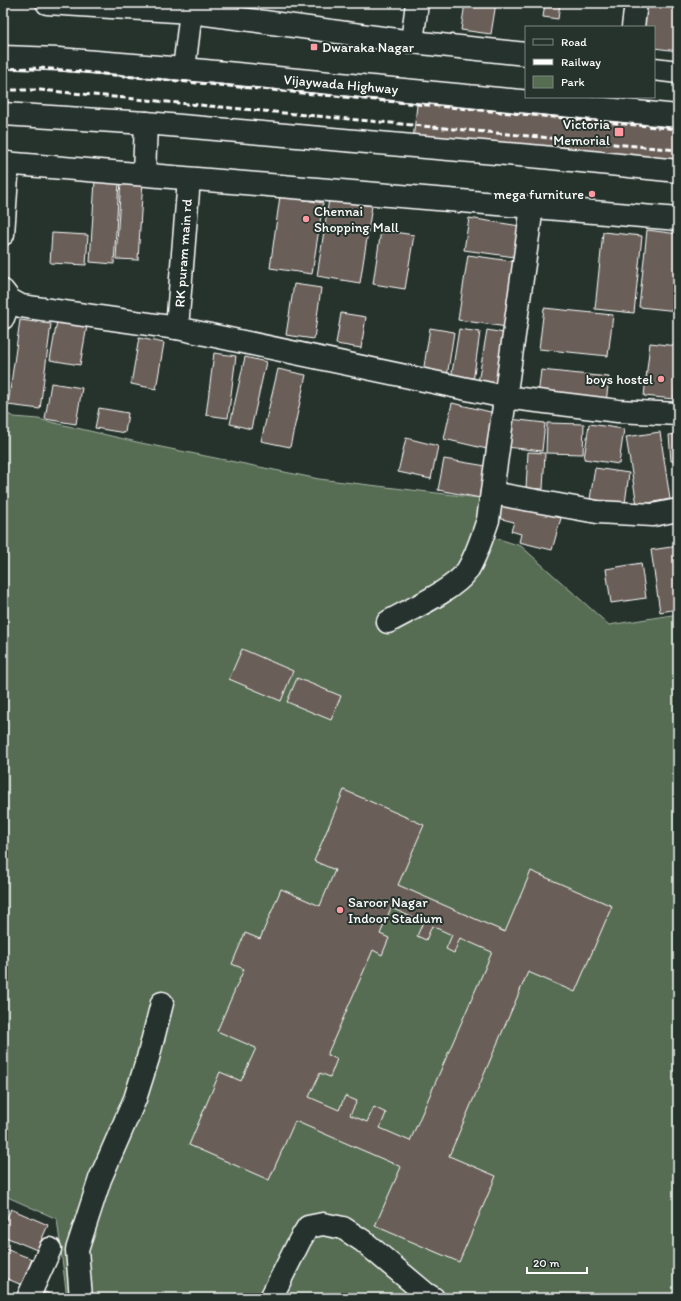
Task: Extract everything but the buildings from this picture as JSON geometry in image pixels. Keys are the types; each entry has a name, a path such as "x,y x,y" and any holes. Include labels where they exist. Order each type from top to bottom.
{"main road":[{"path":"47,3 191,8 412,42 525,54"},
{"path":"412,42 417,3"},
{"path":"633,26 636,3"},
{"path":"184,69 191,8"},
{"name":"Vijaywada Highway","path":"3,57 58,59 184,69 678,116"},
{"path":"655,69 678,72"},
{"path":"3,114 146,123 542,157 678,171"},
{"path":"144,174 146,123"},
{"path":"3,234 5,163 678,220"},
{"name":"RK puram main rd","path":"177,328 189,178"},
{"path":"388,622 453,586 466,572 476,554 488,520 532,207"},
{"path":"5,303 177,328 505,397 618,411 678,414"},
{"path":"492,493 598,512 653,515 678,510"},
{"path":"80,1298 77,1250 100,1178 135,1099 148,1058 162,1003"},
{"path":"271,1298 308,1227 323,1224 343,1228 363,1241 433,1298"},
{"path":"28,1298 50,1249"}],"green space":[{"name":"Saroor Nagar Indoor Stadium","path":"3,412 14,417 38,419 141,443 319,479 496,500 489,536 521,546 609,625 678,614 678,1298 67,1298 57,1219 3,1195"}],"railway":[{"path":"3,69 41,68 678,129"},
{"path":"3,90 40,90 678,150"}],"place":[{"name":"Dwaraka Nagar","path":"314,47"},
{"name":"Victoria Memorial","path":"619,132"},
{"name":"mega furniture","path":"592,194"},
{"name":"Chennai Shopping Mall","path":"306,219"},
{"name":"boys hostel","path":"661,379"},
{"name":"Saroor Nagar Indoor Stadium","path":"340,910"}]}
